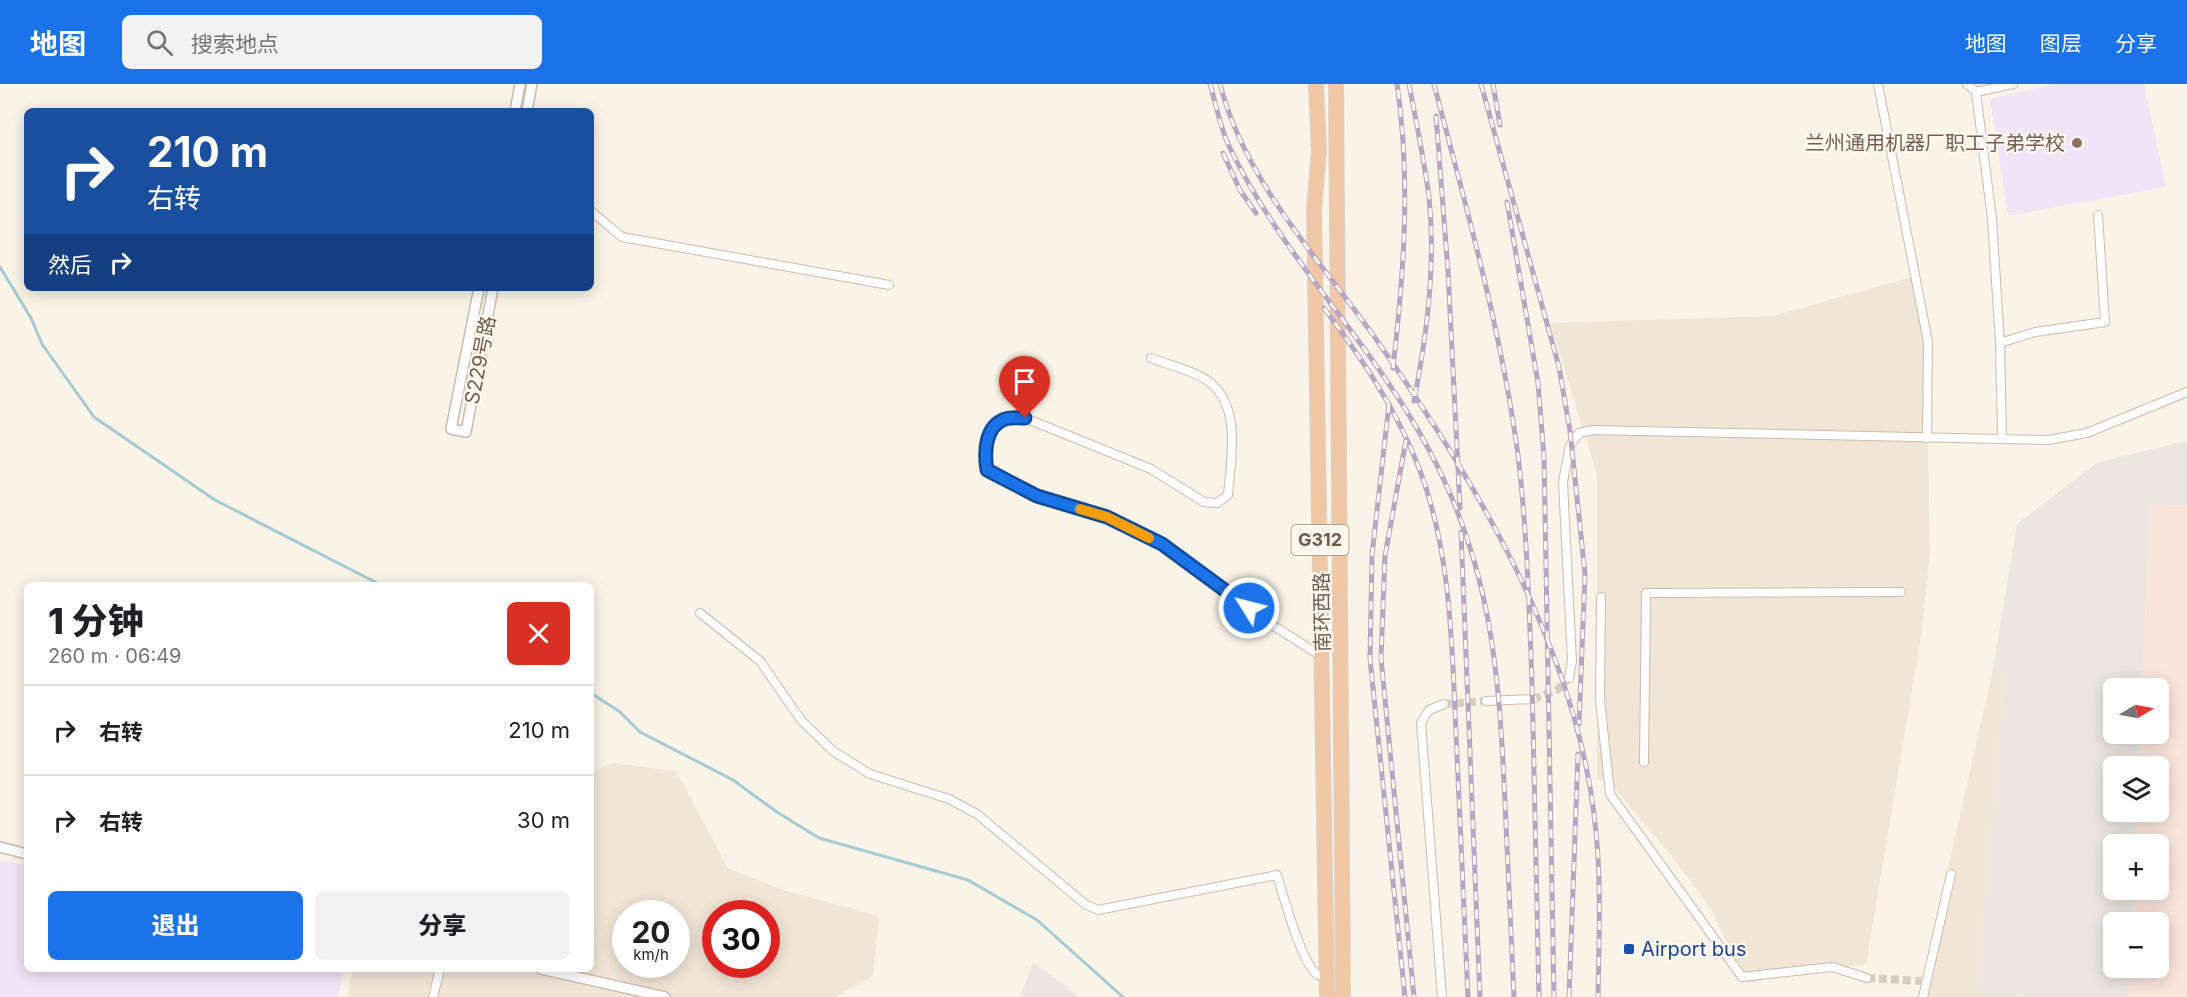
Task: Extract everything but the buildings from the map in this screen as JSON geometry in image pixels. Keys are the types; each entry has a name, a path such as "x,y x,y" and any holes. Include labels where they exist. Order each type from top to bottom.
{"highway":[{"name":"南环西路","path":"1316,84 1319,150 1314,210 1327,997"},
{"name":"南环西路","path":"1336,84 1343,997"}],"street":[{"path":"516,108 520,84"},
{"path":"528,108 532,84"},
{"path":"1878,84 1928,342 1927,438"},
{"path":"1967,84 1976,92 1992,219 2000,343 2001,437"},
{"path":"1976,92 2013,84"},
{"path":"594,214 622,237 889,285"},
{"path":"2000,343 2035,332 2105,322 2098,215"},
{"name":"S229号路","path":"478,291 451,429 466,432 492,291"},
{"path":"1151,358 1208,381 1228,405 1232,450 1228,495 1217,503 1204,502 1151,469 1025,418 1006,418 996,425 986,442 987,470 1037,496 1107,517 1162,544 1266,621 1322,657"},
{"path":"1569,678 1572,662 1563,482 1570,445 1579,433 1593,430 2068,439 2187,392"},
{"path":"1644,762 1646,593 1901,592"},
{"path":"1601,597 1600,700 1610,794 1742,977 1832,968 1867,978"},
{"path":"700,613 760,661 801,720 833,751 870,774 949,799 977,814 1085,904 1098,910 1277,875 1299,943 1310,967 1318,975 1327,977"},
{"path":"1486,701 1533,699"},
{"path":"1442,997 1421,723 1429,710 1444,704"},
{"path":"0,847 24,853"},
{"path":"1923,997 1924,981 1951,874"},
{"path":"434,997 439,972"},
{"path":"554,972 665,997"}],"shaded area":[{"name":"兰州通用机器厂职工子弟学校","path":"2054,84 2144,84 2166,187 2008,216 1990,99"},
{"path":"1916,276 1925,321 1930,552 1921,637 1866,964 1746,983 1712,911 1675,860 1614,788 1597,779 1597,474 1550,323 1773,316"},
{"path":"2187,441 2187,506 2150,504 2142,678 2103,678 2103,744 2140,744 2139,756 2103,756 2103,822 2136,822 2136,834 2103,834 2103,900 2133,900 2132,912 2103,912 2103,978 2130,978 2129,997 2025,997 1976,993 2005,675 1992,674 2017,524 2098,462"},
{"path":"2150,504 2187,506 2187,997 2129,997 2130,978 2169,978 2169,912 2132,912 2133,900 2169,900 2169,834 2136,834 2136,822 2169,822 2169,756 2139,756 2140,744 2169,744 2169,678 2142,678"},
{"path":"1992,674 2005,674 1976,992 2025,997 1923,997 1940,904"},
{"path":"612,763 676,771 728,868 783,890 879,916 873,976 835,997 347,997 352,972 594,972 594,771"},
{"path":"0,860 24,864 24,972 343,972 338,997 0,997"},
{"path":"1033,962 1067,987 1078,997 1020,997"}],"waterway":[{"path":"0,267 31,318 42,344 94,417 215,500 375,582"},
{"path":"594,695 620,712 640,732 733,780 777,812 819,838 968,880 1037,920 1123,997"}],"tunnel":[{"path":"1533,699 1557,690 1569,678"},
{"path":"1444,704 1486,701"},
{"path":"1867,978 1921,981"}],"railway":[{"path":"1210,84 1226,139 1250,186 1274,225 1405,409 1428,448 1466,535 1479,578 1495,664 1503,755 1514,997"},
{"path":"1220,84 1247,154 1266,187 1310,251 1378,342 1450,450 1514,566 1542,626 1565,688 1583,751 1594,814 1599,882 1598,997"},
{"path":"1393,368 1403,261 1405,191 1397,84"},
{"path":"1409,84 1429,197 1431,223 1429,299 1414,401"},
{"path":"1434,84 1492,315 1518,455 1526,540 1530,625 1539,997"},
{"path":"1481,84 1559,367 1570,431 1585,574 1579,724"},
{"path":"1493,84 1500,125"},
{"path":"1436,116 1448,271 1460,508"},
{"path":"1223,153 1240,190 1256,213"},
{"path":"1507,202 1538,383 1544,457 1554,997"},
{"path":"1324,308 1365,365 1400,425 1419,468 1438,532 1451,632 1468,997"},
{"path":"1389,404 1372,555 1370,659 1405,997"},
{"path":"1406,440 1385,556 1381,658 1414,997"},
{"path":"1461,532 1480,997"},
{"path":"1569,997 1578,754"}],"slow traffic":[{"path":"1080,509 1107,517 1149,538"}],"place":[{"name":"兰州通用机器厂职工子弟学校","path":"2077,143"},
{"name":"Airport bus","path":"1629,949"}],"route":[{"path":"1025,418 1006,418 996,425 986,442 984,452 987,470 1037,496 1107,517 1162,544 1249,608"}]}
